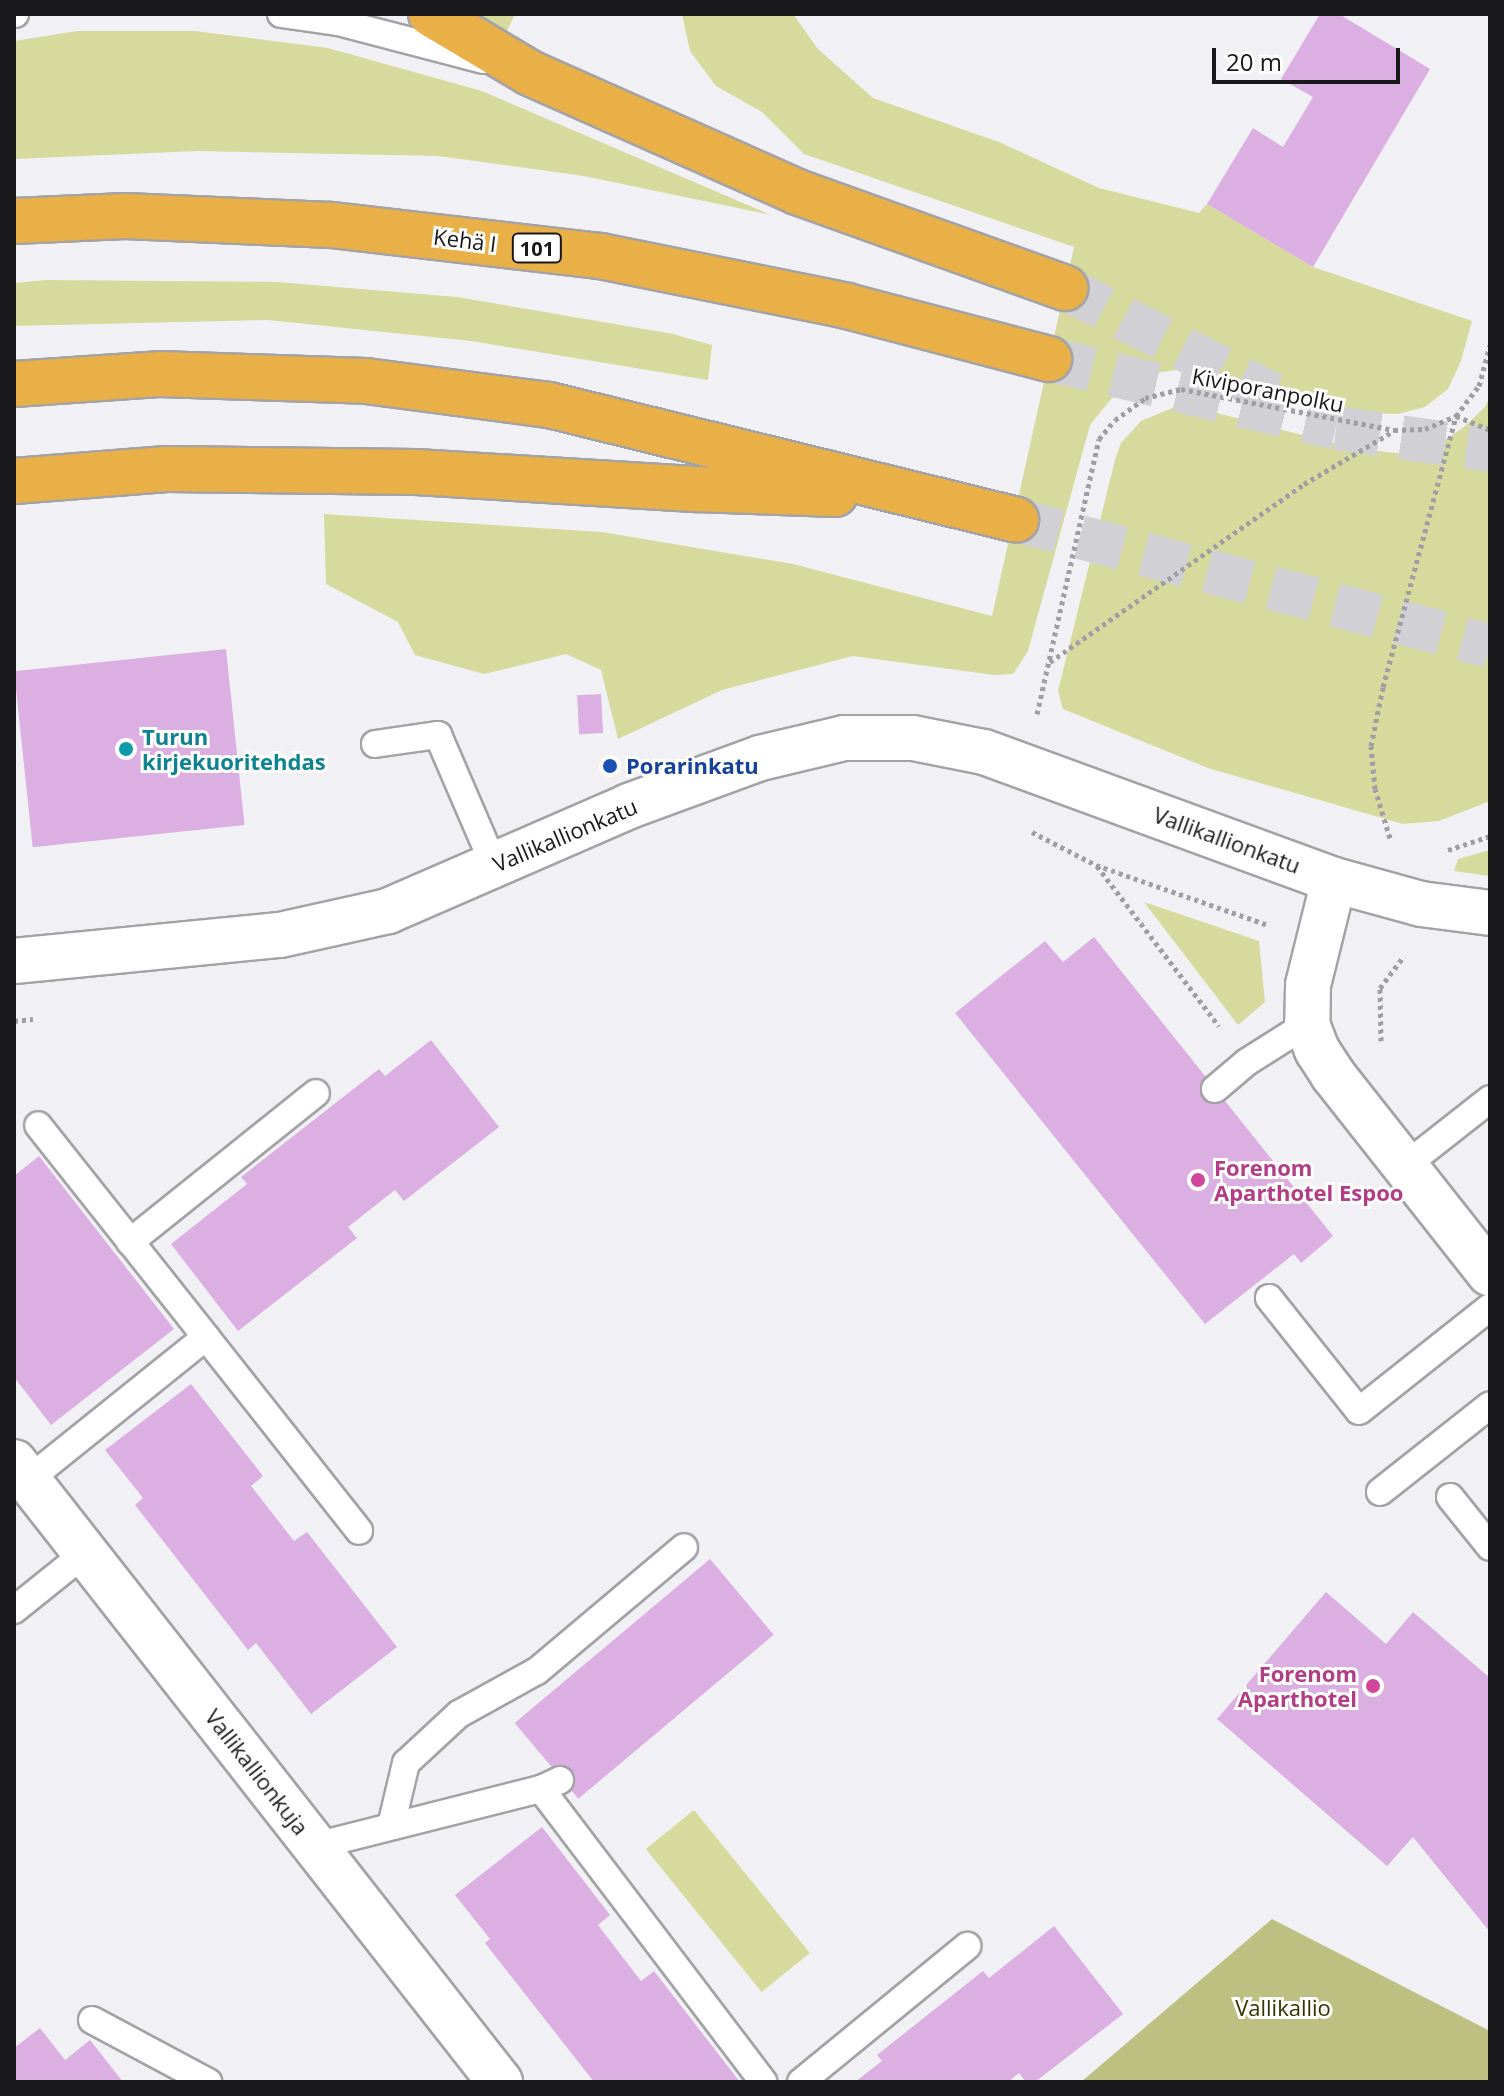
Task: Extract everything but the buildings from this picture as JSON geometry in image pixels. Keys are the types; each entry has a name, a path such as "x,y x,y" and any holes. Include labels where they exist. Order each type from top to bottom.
{"highway":[{"path":"431,14 530,73 797,192 1065,288"},
{"name":"Kehä I","path":"14,221 125,216 331,225 600,256 847,306 1049,359"},
{"path":"14,384 159,374 366,381 549,405 1016,520"},
{"path":"14,481 167,469 416,472 697,489 926,496"}],"street":[{"name":"Vallikallionkatu","path":"14,961 280,935 388,911 629,806 760,758 844,738 913,738 984,752 1334,880 1421,904 1490,913"},
{"path":"1334,880 1308,985 1307,1024 1317,1050 1333,1075 1490,1274"},
{"name":"Vallikallionkuja","path":"21,1471 500,2082"}],"lane":[{"path":"281,14 338,22 530,73"},
{"path":"375,744 438,735 494,865"},
{"path":"1215,1089 1247,1062 1307,1024"},
{"path":"130,1242 316,1093"},
{"path":"1405,1166 1490,1099"},
{"path":"38,1125 359,1531"},
{"path":"1269,1298 1359,1411 1490,1307"},
{"path":"21,1471 206,1337"},
{"path":"1380,1492 1490,1405"},
{"path":"1450,1497 1490,1547"},
{"path":"391,1826 406,1763 459,1714 537,1671 684,1547"},
{"path":"14,1610 85,1553"},
{"path":"315,1846 550,1784 763,2082"},
{"path":"801,2082 967,1946"},
{"path":"92,2020 208,2082"}],"path":[{"path":"1391,843 1375,789 1371,746 1383,687 1456,416 1479,386 1490,345"},
{"name":"Kiviporanpolku","path":"1037,715 1099,439 1115,420 1145,398 1181,389 1394,430 1425,429 1456,416"},
{"path":"1456,416 1490,430"},
{"path":"1049,663 1304,484 1394,430"},
{"path":"1019,826 1096,865 1317,942 1405,955"},
{"path":"1383,1048 1378,1033 1380,988 1405,955 1421,904"},
{"path":"14,1021 45,1017"}],"green space":[{"path":"478,14 515,14 507,31"},
{"path":"682,14 793,14 818,49 873,98 999,142 1099,188 1199,213 1207,204 1313,267 1472,321 1461,361 1448,389 1425,407 1398,414 1367,413 1184,369 1148,374 1111,399 1090,425 1028,651 1013,674 994,675 853,656 722,690 618,739 601,670 566,654 484,674 415,655 398,622 326,584 324,514 602,532 793,564 992,616 1074,247 804,154 762,112 716,86 690,51"},
{"path":"78,31 195,31 328,48 482,91 771,215 584,176 438,156 198,151 14,159 14,41"},
{"path":"46,280 277,282 457,297 673,334 712,345 708,380 471,341 268,320 14,326 14,283"},
{"path":"1490,396 1490,801 1439,821 1403,824 1208,768 1063,709 1058,691 1115,460 1121,443 1141,421 1182,404 1353,448 1404,454 1436,446 1464,427 1485,407"},
{"path":"1490,850 1490,876 1454,871 1458,859"},
{"path":"1144,902 1259,941 1265,1002 1238,1025"},
{"path":"694,1810 810,1953 762,1992 646,1849"},
{"name":"Vallikallio","path":"1272,1919 1490,2031 1490,2082 1081,2082"}],"tunnel":[{"path":"1065,288 1273,395"},
{"path":"1049,359 1336,428 1490,450"},
{"path":"1016,520 1490,646"}],"place":[{"name":"Turun kirjekuoritehdas","path":"126,749"},
{"name":"Porarinkatu","path":"610,766"},
{"name":"Forenom Aparthotel Espoo","path":"1198,1180"},
{"name":"Forenom Aparthotel","path":"1373,1686"}]}
